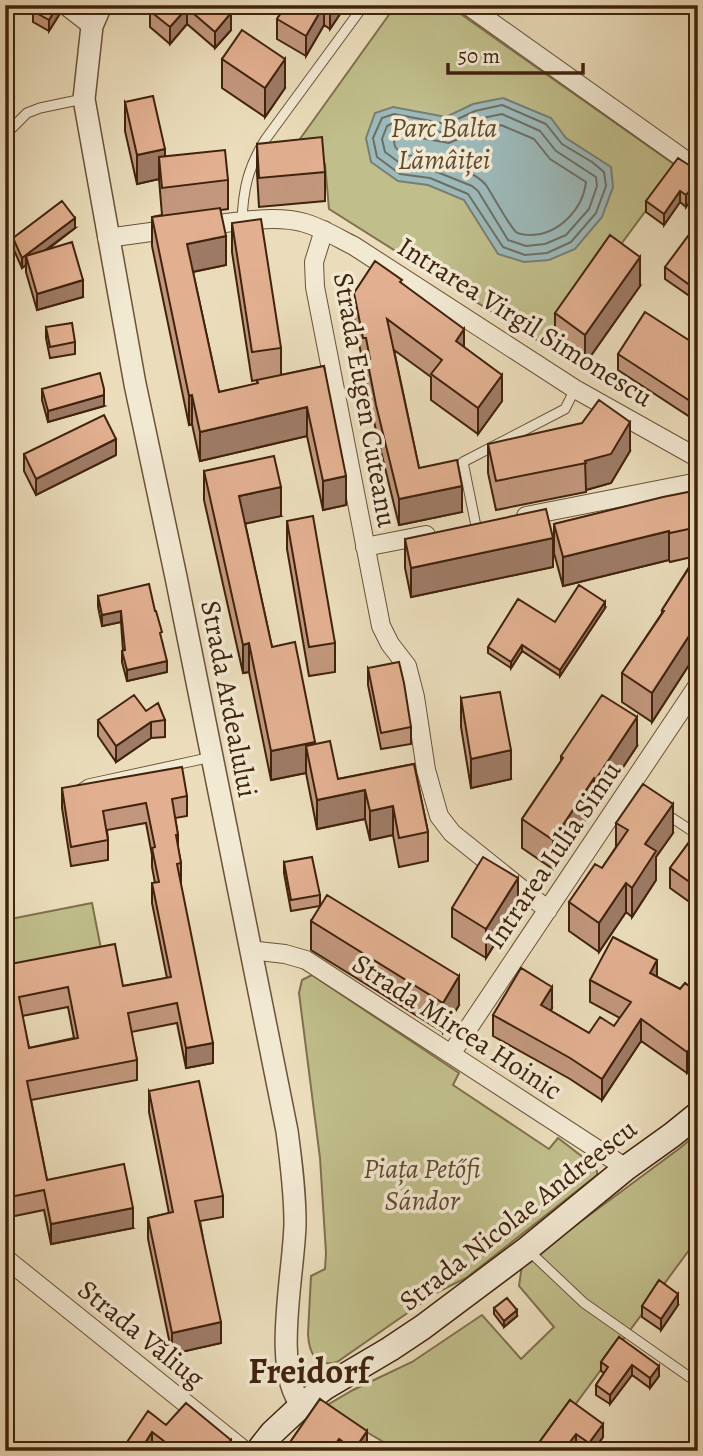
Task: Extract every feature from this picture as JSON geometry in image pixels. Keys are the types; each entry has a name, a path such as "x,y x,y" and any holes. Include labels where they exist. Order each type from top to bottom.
{"main road":[{"name":"Strada Nicolae Andreescu","path":"258,1451 272,1433 324,1388 401,1342 527,1249 626,1168 698,1114"}],"street":[{"path":"65,5 92,26"},
{"name":"Strada Ardealului","path":"101,5 92,26 84,99 135,384 288,1131 295,1223 286,1367 295,1398 302,1405"},
{"path":"467,5 698,169"},
{"path":"107,238 272,219 302,222 324,230"},
{"name":"Intrarea Virgil Simonescu","path":"324,230 354,246 575,389 698,458"},
{"name":"Strada Eugen Cuteanu","path":"324,230 314,262 315,287 365,547 381,626 390,644 407,666 415,697 426,770 439,816 452,833 548,910"},
{"path":"483,525 698,482"},
{"name":"Strada Eugen Cuteanu","path":"365,547 439,533"},
{"name":"Intrarea Iulia Simu","path":"451,1054 548,910 635,793 698,685"},
{"name":"Strada Mircea Hoinic","path":"250,950 285,954 306,960 626,1168"},
{"name":"Strada Văliug","path":"5,1258 244,1451"}],"lane":[{"path":"242,222 247,174 254,157 364,5"},
{"path":"5,135 27,113 84,99"},
{"path":"483,525 463,462 565,409 575,389"},
{"path":"71,795 88,783 212,757"},
{"path":"652,804 698,835"},
{"path":"527,1249 584,1303 698,1383"}],"green space":[{"name":"Parc Balta Lămâiței","path":"396,5 448,5 678,167 546,346 329,209 325,164 286,167 287,157"},
{"path":"92,903 103,959 5,978 5,920"},
{"name":"Piața Petőfi Sándor","path":"312,975 459,1073 453,1085 549,1149 558,1138 597,1171 597,1175 466,1278 436,1293 337,1362 329,1363 318,1361 315,1357 308,1334 311,1276 325,1269 326,1253 320,1158 299,993 302,980"},
{"path":"698,1133 698,1238 541,1451 399,1451 324,1407 412,1362 482,1315 521,1359 554,1327 519,1286 522,1265"}],"water":[{"path":"503,98 551,118 566,138 611,167 613,187 602,217 575,249 549,260 524,262 498,254 464,200 428,185 398,181 371,162 366,138 375,113 393,107 446,117 473,104"}],"building":[{"path":"36,5 58,5 49,20 33,11"},
{"path":"155,5 221,5 231,13 215,32 187,8 170,27 150,11"},
{"path":"286,5 324,5 306,36 277,19"},
{"path":"695,5 698,5 698,19 690,13"},
{"path":"242,30 285,59 265,88 222,59"},
{"path":"5,91 14,97 5,108"},
{"path":"153,96 165,149 137,155 125,102"},
{"path":"322,137 325,172 259,178 257,144"},
{"path":"225,150 228,180 162,188 159,157"},
{"path":"678,158 698,171 698,180 686,195 680,191 664,214 646,201"},
{"path":"62,201 75,218 22,258 13,238"},
{"path":"220,208 226,236 187,244 219,392 258,383 257,380 324,366 346,476 323,481 307,407 200,432 192,395 189,396 152,217"},
{"path":"5,216 13,224 5,233"},
{"path":"261,219 281,348 252,352 232,223"},
{"path":"691,232 698,238 698,254 691,263 698,267 698,277 691,286 665,267"},
{"path":"610,235 640,257 585,335 555,313"},
{"path":"72,242 83,280 37,294 26,256"},
{"path":"375,261 464,329 456,341 502,375 478,408 431,374 442,360 387,319 419,468 457,460 462,486 399,499 376,405 367,359 370,359 366,338 363,338 354,293"},
{"path":"645,312 698,346 698,390 690,401 618,354"},
{"path":"72,323 75,342 50,347 46,327"},
{"path":"100,373 104,395 48,411 42,389"},
{"path":"599,400 630,422 611,454 585,461 586,463 496,481 488,444 582,423"},
{"path":"104,415 116,439 36,479 24,454"},
{"path":"274,456 281,487 239,496 272,647 295,642 315,742 271,751 249,643 243,645 204,471"},
{"path":"698,490 698,527 670,533 669,531 563,557 554,524"},
{"path":"546,509 553,538 411,568 405,539"},
{"path":"313,516 335,643 309,647 287,521"},
{"path":"698,554 698,622 652,693 622,673"},
{"path":"149,584 167,661 127,670 122,651 125,650 121,611 102,615 98,596"},
{"path":"579,585 605,602 560,670 522,645 511,662 488,647 518,599 555,622"},
{"path":"399,662 411,727 381,733 368,668"},
{"path":"500,692 511,750 471,759 461,698"},
{"path":"134,695 146,711 158,703 165,720 151,722 116,746 98,720"},
{"path":"602,695 637,717 553,840 522,819"},
{"path":"330,741 338,779 414,764 428,832 399,838 393,806 370,811 365,790 317,800 306,746"},
{"path":"182,767 187,796 172,799 181,863 177,864 213,1043 186,1048 177,1003 128,1013 137,1060 27,1081 47,1180 124,1164 133,1208 51,1224 44,1190 5,1198 5,965 115,944 123,986 171,977 152,883 159,882 146,803 103,811 108,840 71,847 62,788","holes":["68,987 78,1038 29,1048 19,997"]},
{"path":"643,784 673,804 645,844 656,851 632,888 626,883 599,923 569,902 595,864 602,868 628,830 616,823"},
{"path":"698,830 698,888 670,868"},
{"path":"312,857 320,895 291,900 284,862"},
{"path":"483,857 518,878 486,929 452,908"},
{"path":"327,895 459,976 443,1003 311,921"},
{"path":"613,937 657,960 650,973 680,989 685,983 698,993 698,1041 687,1052 641,1019 602,1079 493,1015 521,968 552,987 541,1005 589,1033 600,1017 614,1026 631,1002 590,980"},
{"path":"199,1081 223,1196 195,1201 221,1322 172,1333 148,1218 173,1212 149,1091"},
{"path":"698,1230 698,1243 692,1239"},
{"path":"659,1280 678,1294 661,1319 642,1306"},
{"path":"507,1298 517,1310 504,1321 494,1308"},
{"path":"619,1337 659,1366 650,1378 632,1365 610,1395 596,1385 608,1367 601,1362"},
{"path":"320,1399 367,1431 354,1450 339,1439 331,1451 284,1451"},
{"path":"570,1400 603,1424 589,1443 576,1434 563,1451 533,1451"},
{"path":"186,1403 231,1440 221,1451 177,1451 152,1432 140,1451 121,1451 148,1411 166,1425"}],"railway":[{"path":"5,22 17,5"}],"district":[{"name":"Freidorf","path":"309,1371"}]}
